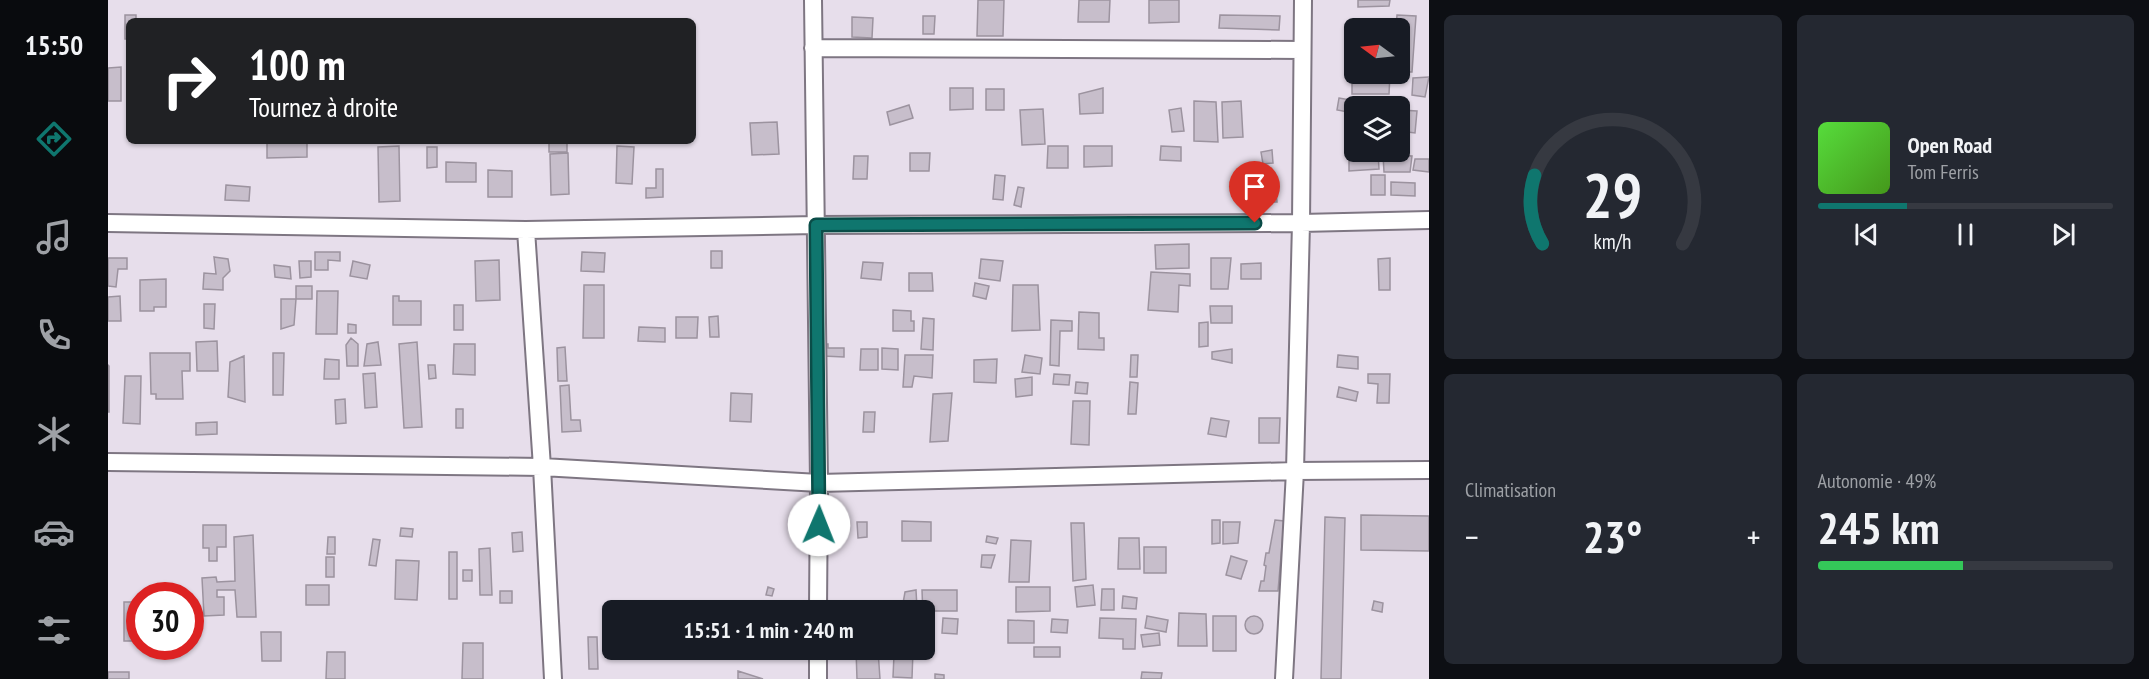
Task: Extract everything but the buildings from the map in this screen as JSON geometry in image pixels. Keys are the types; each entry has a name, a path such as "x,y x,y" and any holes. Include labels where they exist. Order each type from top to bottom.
{"street":[{"path":"813,0 819,483 818,600"},
{"path":"1284,679 1295,471 1303,0"},
{"path":"813,48 1302,50"},
{"path":"108,223 526,230 1429,220"},
{"path":"526,230 553,679"},
{"path":"108,462 542,467 819,483 1295,471 1429,470"},
{"path":"818,660 818,679"}],"route":[{"path":"819,525 816,225 1255,223"}]}
